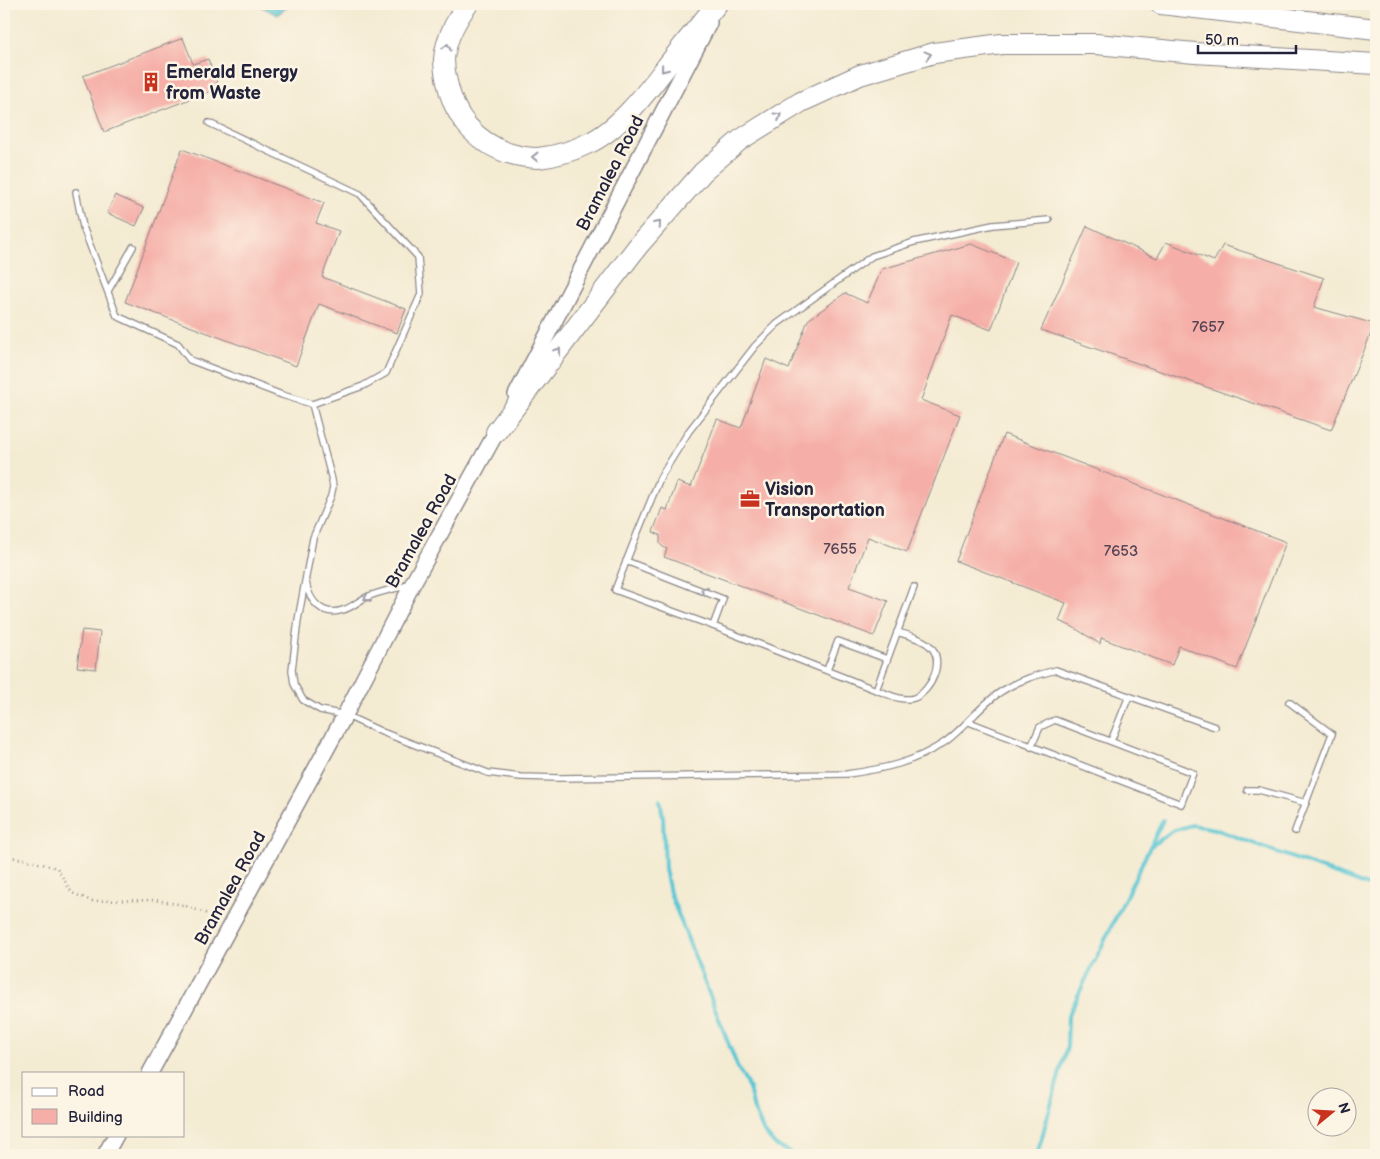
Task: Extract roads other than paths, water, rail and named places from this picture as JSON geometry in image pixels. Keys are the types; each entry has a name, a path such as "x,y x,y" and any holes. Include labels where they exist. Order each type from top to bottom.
{"highway":[{"path":"468,4 452,27 444,59 446,77 454,105 464,122 484,142 497,149 518,156 536,158 569,152 591,142 616,124 650,88 718,4"},
{"path":"1161,4 1376,29"},
{"path":"496,432 638,246 703,172 740,140 755,130 801,102 860,75 934,53 1002,44 1096,44 1195,53 1376,64"}],"main road":[{"name":"Bramalea Road","path":"151,1072 345,716 413,584 496,432 718,4"},
{"path":"105,1155 115,1136"}],"lane":[{"path":"76,192 83,227 117,316 178,344 190,360 282,395 312,404 363,386 386,373 421,294 418,257 360,194 209,123"},
{"path":"897,632 929,645 936,654 938,664 933,678 924,692 914,698 905,699 876,690 615,590 660,478 689,431 755,346 777,324 872,256 914,242 993,225 1049,220"},
{"path":"108,291 133,247"},
{"path":"312,404 333,487 331,496 312,538 298,620 292,670 294,684 303,700 320,710 345,716 488,773 521,777 559,778 847,774 875,770 893,766 923,755 945,742 1001,691 1034,676 1056,670 1215,727"},
{"path":"626,560 723,599 713,626"},
{"path":"306,573 307,591 311,600 326,610 336,612 345,610 367,597 413,584"},
{"path":"876,690 914,587"},
{"path":"827,670 838,641 887,659"},
{"path":"1110,741 1129,696"},
{"path":"1288,702 1332,734 1295,831"},
{"path":"969,722 1031,747 1181,804 1193,773 1055,720 1040,727 1031,747"},
{"path":"1247,790 1259,790 1306,803"}],"water":[{"path":"256,4 289,4 289,6 277,15"}],"waterway":[{"path":"660,800 663,817 665,869 670,893 738,1068 749,1088 754,1110 764,1132 775,1145 795,1155"},
{"path":"1037,1155 1067,1047 1068,1016 1163,820"},
{"path":"1153,845 1172,831 1192,825 1215,829 1376,889"}],"place":[{"name":"Emerald Energy from Waste","path":"151,82"},
{"name":"Vision Transportation","path":"750,499"}]}
